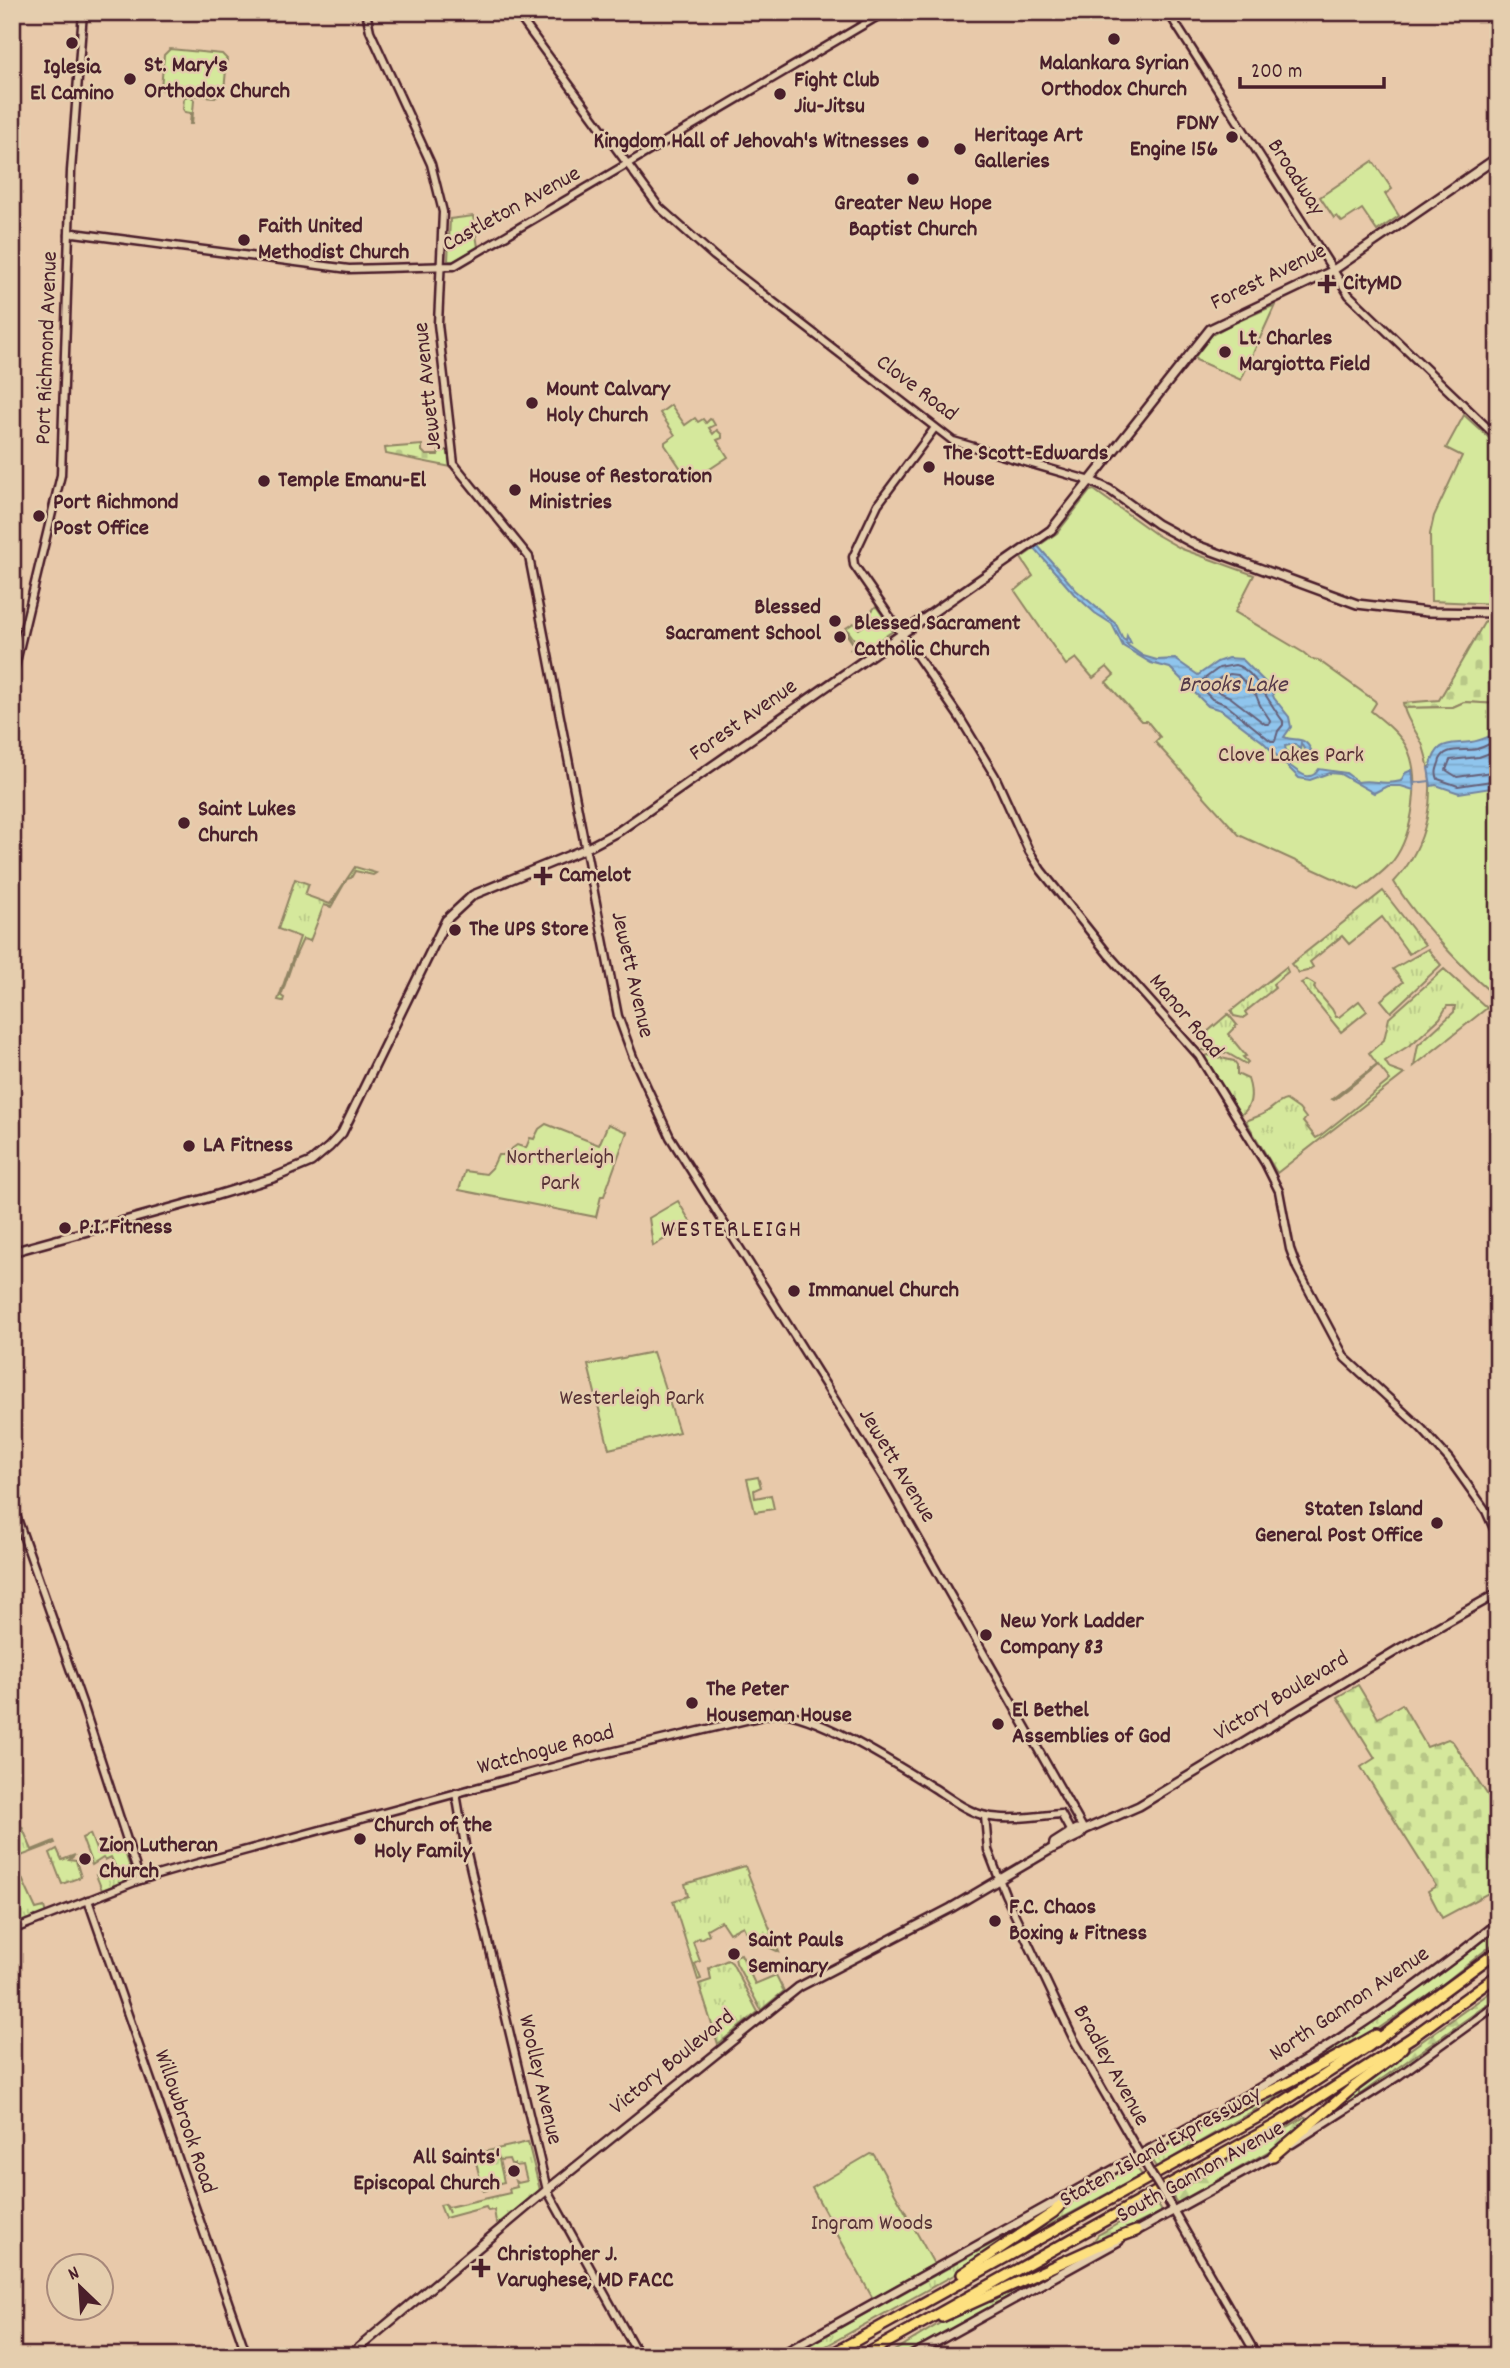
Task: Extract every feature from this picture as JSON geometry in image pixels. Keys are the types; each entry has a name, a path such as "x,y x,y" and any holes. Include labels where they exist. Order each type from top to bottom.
{"highway":[{"name":"Staten Island Expressway","path":"828,2356 941,2291 1233,2132 1341,2065 1498,1951"},
{"name":"Staten Island Expressway","path":"863,2356 1250,2140 1411,2038 1498,1975"},
{"path":"1202,2120 1318,2068 1412,2015"},
{"path":"1273,2156 1356,2085 1394,2057 1411,2038"},
{"path":"941,2291 953,2280 1054,2212 1071,2194"},
{"path":"908,2330 956,2312 1136,2231"}],"main road":[{"name":"Forest Avenue","path":"12,1252 245,1187 318,1157 342,1133 417,976 452,912 473,895 587,848 619,831 1051,530 1207,331 1332,271 1498,157"},
{"name":"Clove Road","path":"1091,481 1110,490 1157,524 1196,545 1357,604 1416,611 1498,613"},
{"name":"Victory Boulevard","path":"349,2356 547,2190 799,1987 1000,1880 1080,1835 1084,1830 1139,1806 1399,1649 1498,1593"},
{"name":"Victory Boulevard","path":"1053,1848 1054,1843 1076,1829 1084,1830"},
{"name":"North Gannon Avenue","path":"779,2356 1318,2053 1401,1996 1498,1923"},
{"name":"South Gannon Avenue","path":"911,2356 1136,2231 1172,2208 1273,2156"}],"street":[{"name":"Port Richmond Avenue","path":"12,679 61,475 69,235 83,12"},
{"name":"Jewett Avenue","path":"366,12 369,29 437,182 443,209 438,324 454,464 528,556 619,1023 666,1130 885,1480 1084,1830"},
{"name":"Clove Road","path":"516,12 670,219 763,296 953,441 1091,481"},
{"name":"Castleton Avenue","path":"69,235 74,233 349,269 441,268 457,265 885,12"},
{"name":"Broadway","path":"1168,12 1349,295 1498,438"},
{"name":"Manor Road","path":"934,429 878,504 853,557 858,571 960,718 995,776 1029,851 1041,870 1108,954 1199,1056 1265,1163 1279,1191 1290,1249 1297,1268 1345,1358 1422,1429 1449,1459 1486,1511 1498,1538"},
{"path":"12,1504 84,1708 140,1880"},
{"name":"Watchogue Road","path":"12,1930 140,1880 611,1752 784,1713 798,1716 877,1752 960,1804 985,1816 1061,1814 1071,1832"},
{"name":"Woolley Avenue","path":"456,1793 465,1845 547,2190 639,2356"},
{"name":"Bradley Avenue","path":"985,1816 988,1848 1000,1880 1065,2022 1257,2356"},
{"name":"Willowbrook Road","path":"88,1900 247,2356"},
{"name":"South Gannon Avenue","path":"1273,2156 1397,2077 1498,2004"}],"green space":[{"path":"170,49 222,54 227,59 224,91 216,97 190,95 194,100 192,124 191,113 183,109 184,98 189,95 167,94 161,88 164,55"},
{"path":"1373,161 1392,189 1385,194 1399,216 1377,231 1362,209 1342,222 1337,216 1334,218 1320,197"},
{"path":"473,216 478,247 454,261 448,261 450,219"},
{"path":"1275,305 1241,380 1196,360 1195,357 1212,335"},
{"path":"671,405 685,425 695,418 698,422 703,419 706,423 712,420 715,425 709,428 713,434 717,430 722,435 722,438 717,440 728,457 690,482 665,445 665,442 675,435 660,413"},
{"path":"1464,415 1498,446 1498,604 1431,601 1430,534 1434,516 1462,456 1446,448"},
{"path":"422,445 422,451 426,455 438,455 439,451 449,450 451,467 386,454 385,448"},
{"name":"Clove Lakes Park","path":"1094,490 1157,535 1182,549 1254,575 1235,612 1311,659 1318,660 1375,701 1371,711 1403,741 1414,773 1413,805 1406,836 1393,861 1359,890 1239,835 1155,742 1160,737 1147,721 1141,721 1106,682 1114,675 1107,667 1093,678 1076,658 1066,665 1015,591 1033,576 1021,558 1057,533 1090,491"},
{"path":"876,606 893,631 856,655 856,648 859,646 846,628 854,623 859,629 873,619 878,623 879,618 874,619 870,613"},
{"path":"1485,621 1498,622 1498,704 1464,702 1453,707 1404,708 1403,703 1439,700"},
{"name":"Clove Lakes Park","path":"1464,702 1498,704 1498,998 1442,944 1394,882 1415,852 1422,836 1430,800 1428,764 1423,746 1404,708 1453,707"},
{"path":"355,867 376,873 373,875 355,871 351,878 347,879 331,907 324,905 310,941 303,939 293,961 281,996 283,1001 278,1000 300,937 278,929 295,879 309,884 305,895 330,904"},
{"path":"1383,891 1425,945 1409,954 1382,917 1349,944 1342,936 1310,962 1313,967 1307,971 1299,973 1291,964"},
{"path":"1428,949 1441,965 1391,1012 1381,1000 1403,982 1393,969"},
{"path":"1286,967 1288,972 1273,984 1275,988 1245,1012 1247,1015 1243,1018 1234,1016 1231,1011"},
{"path":"1444,969 1487,1008 1414,1066 1418,1045 1454,1012 1455,1006 1447,1006 1440,1018 1413,1043 1385,1061 1390,1069 1404,1074 1277,1173 1246,1121 1286,1100 1299,1109 1306,1118 1303,1122 1316,1138 1320,1136 1390,1080 1378,1065 1332,1099 1377,1064 1369,1053 1384,1040 1389,1018"},
{"path":"1307,980 1315,985 1314,988 1336,1017 1359,1001 1367,1011 1341,1032 1301,983"},
{"path":"1228,1014 1237,1025 1228,1034 1246,1056 1243,1057 1248,1062 1246,1064 1227,1053 1203,1050 1212,1043 1205,1034"},
{"path":"1208,1055 1234,1061 1237,1074 1248,1079 1250,1098 1248,1107 1241,1115 1204,1057"},
{"name":"Northerleigh Park","path":"546,1124 599,1145 608,1124 627,1132 604,1196 601,1196 596,1217 459,1190 465,1171 486,1174 498,1155 503,1155 517,1145 526,1148 530,1138 534,1139 539,1129"},
{"path":"678,1201 691,1223 653,1246 649,1218"},
{"name":"Westerleigh Park","path":"653,1352 679,1432 609,1449 588,1365"},
{"path":"758,1477 761,1487 754,1490 755,1498 771,1495 774,1509 755,1512 747,1479"},
{"path":"1358,1685 1378,1718 1402,1704 1427,1747 1448,1739 1453,1742 1498,1811 1498,1888 1442,1918 1428,1891 1436,1886 1361,1767 1375,1758 1337,1697"},
{"path":"22,1827 32,1850 54,1841 55,1843 13,1859 36,1909 44,1907 46,1914 12,1927 12,1831"},
{"path":"90,1834 97,1852 122,1843 132,1874 130,1879 102,1890 96,1875 109,1872 108,1870 115,1866 111,1857 105,1860 103,1858 92,1865 82,1838"},
{"path":"57,1849 62,1860 75,1855 69,1860 76,1861 81,1877 62,1884 50,1853"},
{"path":"745,1866 779,1952 760,1943 762,1940 759,1943 753,1942 754,1938 750,1941 743,1926 729,1933 721,1921 707,1929 709,1934 693,1942 700,1961 695,1964 701,1979 698,1980 673,1901 688,1896 685,1884"},
{"path":"1498,1930 1498,1940 1443,1984 1349,2049 1265,2091 1392,2009"},
{"path":"741,1954 755,1984 776,1975 784,1991 761,2010 736,1963 735,1956"},
{"path":"728,1960 758,2012 718,2044 699,1984 711,1980 709,1968"},
{"path":"1498,1987 1498,1997 1359,2095 1359,2087 1363,2083"},
{"path":"1498,1997 1498,2000 1385,2081 1316,2125 1359,2087 1442,2039"},
{"path":"1310,2075 1156,2167 1149,2156 1210,2122"},
{"path":"1305,2117 1311,2120 1269,2151 1177,2203 1171,2194"},
{"path":"528,2142 540,2190 499,2223 496,2222 494,2210 488,2211 486,2207 445,2218 440,2205 445,2204 449,2213 446,2204 448,2207 510,2193 509,2189 517,2187 515,2181 527,2181 523,2165 514,2166 509,2159 500,2160 498,2155 504,2182 487,2186 487,2190 483,2191 474,2154"},
{"name":"Ingram Woods","path":"870,2154 874,2155 934,2264 875,2297 872,2297 812,2188"},
{"path":"1134,2164 1142,2175 1017,2241 1074,2199"},
{"path":"1157,2202 1162,2212 1089,2247 1098,2235"},
{"path":"1013,2232 1015,2235 970,2266 808,2356 789,2356"},
{"path":"1065,2266 902,2356 886,2356 942,2322"}],"water":[{"name":"Brooks Lake","path":"1038,546 1076,590 1116,624 1126,641 1127,635 1131,643 1126,644 1143,656 1157,660 1175,659 1198,675 1228,658 1242,659 1270,687 1274,698 1289,717 1291,727 1284,737 1305,742 1311,750 1306,753 1301,743 1300,750 1295,744 1285,746 1291,755 1290,766 1301,774 1312,776 1319,769 1346,773 1358,782 1389,783 1401,781 1405,773 1412,770 1414,790 1387,786 1374,793 1340,774 1329,773 1310,780 1299,778 1263,742 1221,710 1208,706 1170,668 1151,663 1123,646 1112,624 1074,594 1034,548"},
{"path":"1498,733 1498,787 1459,793 1436,785 1431,786 1428,768 1440,748 1444,745 1478,741"}],"waterway":[{"path":"1414,783 1430,781"}],"place":[{"name":"Malankara Syrian Orthodox Church","path":"1114,39"},
{"name":"Iglesia El Camino","path":"72,43"},
{"name":"St. Mary's Orthodox Church","path":"130,79"},
{"name":"Fight Club Jiu-Jitsu","path":"780,94"},
{"name":"FDNY Engine 156","path":"1232,137"},
{"name":"Kingdom Hall of Jehovah's Witnesses","path":"923,142"},
{"name":"Heritage Art Galleries","path":"960,149"},
{"name":"Greater New Hope Baptist Church","path":"913,179"},
{"name":"Faith United Methodist Church","path":"244,240"},
{"name":"CityMD","path":"1327,284"},
{"name":"Lt. Charles Margiotta Field","path":"1225,352"},
{"name":"Mount Calvary Holy Church","path":"532,403"},
{"name":"The Scott-Edwards House","path":"929,467"},
{"name":"Temple Emanu-El","path":"264,481"},
{"name":"House of Restoration Ministries","path":"515,490"},
{"name":"Port Richmond Post Office","path":"39,516"},
{"name":"Blessed Sacrament School","path":"835,621"},
{"name":"Blessed Sacrament Catholic Church","path":"840,637"},
{"name":"Saint Lukes Church","path":"184,823"},
{"name":"Camelot","path":"543,876"},
{"name":"The UPS Store","path":"455,930"},
{"name":"LA Fitness","path":"189,1146"},
{"name":"P.I. Fitness","path":"65,1228"},
{"name":"Immanuel Church","path":"794,1291"},
{"name":"Staten Island General Post Office","path":"1437,1523"},
{"name":"New York Ladder Company 83","path":"986,1635"},
{"name":"The Peter Houseman House","path":"692,1703"},
{"name":"El Bethel Assemblies of God","path":"998,1724"},
{"name":"Church of the Holy Family","path":"360,1839"},
{"name":"Zion Lutheran Church","path":"85,1859"},
{"name":"F.C. Chaos Boxing & Fitness","path":"995,1921"},
{"name":"Saint Pauls Seminary","path":"734,1954"},
{"name":"All Saints' Episcopal Church","path":"514,2171"},
{"name":"Christopher J. Varughese, MD FACC","path":"481,2268"}],"district":[{"name":"WESTERLEIGH","path":"732,1231"}]}
